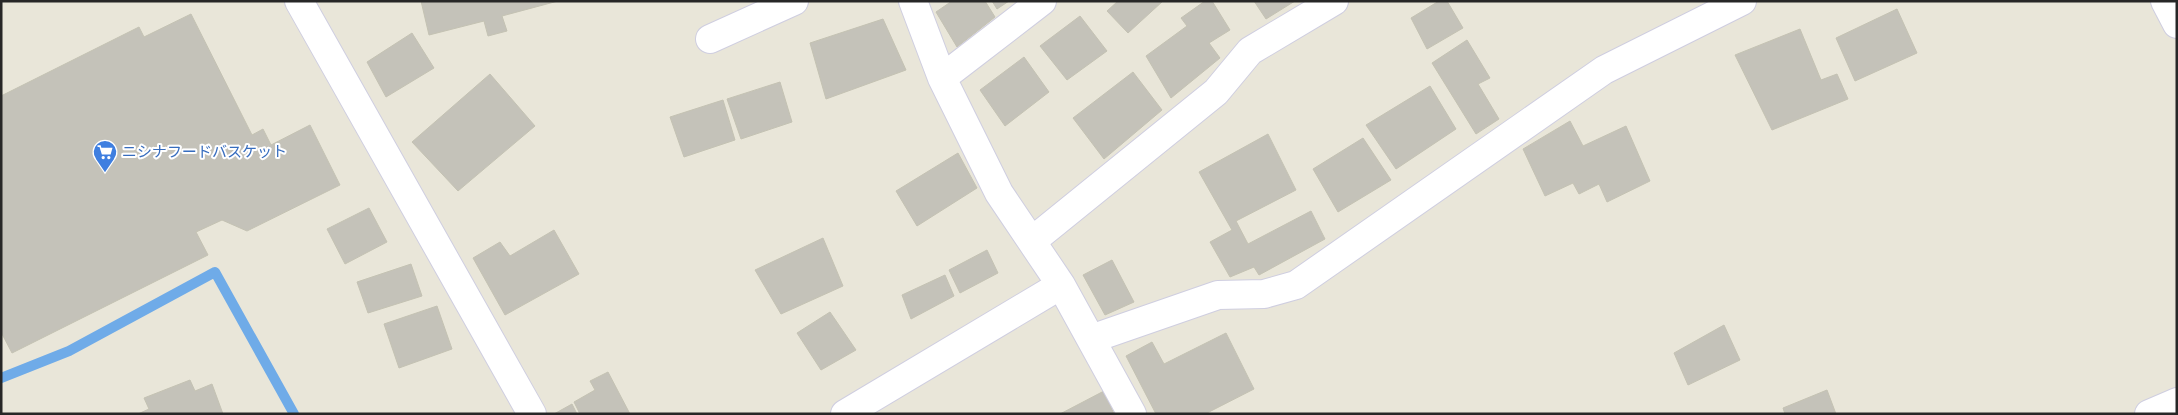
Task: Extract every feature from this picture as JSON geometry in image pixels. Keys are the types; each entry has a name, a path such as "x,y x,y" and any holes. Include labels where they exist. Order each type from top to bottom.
{"street":[{"path":"299,1 532,414"},
{"path":"710,39 794,1"},
{"path":"913,1 942,78 1000,193 1061,285 1132,414"},
{"path":"942,78 1042,1"},
{"path":"1032,241 1216,92 1250,51 1334,1"},
{"path":"1091,339 1218,295 1264,294 1296,285 1604,70 1742,1"},
{"path":"2165,1 2177,24"},
{"path":"845,414 1061,285"},
{"path":"2148,414 2177,402"}],"building":[{"path":"421,1 558,1 502,16 507,31 488,36 484,21 429,35"},
{"path":"952,1 985,1 995,17 957,47 936,12"},
{"path":"992,1 1009,1 997,9"},
{"path":"1118,1 1163,1 1128,33 1107,11"},
{"path":"1205,1 1212,1 1230,30 1209,43 1220,58 1171,98 1146,56 1187,26 1181,18"},
{"path":"1254,1 1295,1 1266,19"},
{"path":"1439,1 1447,1 1463,28 1427,49 1411,18"},
{"path":"1897,9 1917,53 1855,81 1836,38"},
{"path":"191,14 252,135 263,129 271,145 310,125 340,185 247,231 222,220 196,232 208,255 12,353 1,332 1,96 139,27 144,37"},
{"path":"1080,16 1107,51 1067,80 1040,46"},
{"path":"883,19 906,70 826,99 810,43"},
{"path":"1800,29 1821,80 1837,74 1848,99 1772,130 1735,55"},
{"path":"412,33 434,68 386,97 367,62"},
{"path":"1467,40 1490,78 1478,84 1499,119 1476,134 1432,63"},
{"path":"1024,57 1049,92 1005,126 980,90"},
{"path":"1133,72 1162,110 1104,159 1073,118"},
{"path":"490,74 535,126 458,191 412,142"},
{"path":"780,82 792,122 741,139 727,99"},
{"path":"1430,86 1456,129 1396,169 1366,125"},
{"path":"723,100 735,140 684,157 670,117"},
{"path":"1570,121 1583,146 1626,126 1650,181 1607,202 1599,184 1579,194 1573,183 1545,196 1523,149"},
{"path":"1268,134 1296,190 1236,221 1248,244 1311,211 1325,239 1259,275 1254,267 1230,277 1210,242 1232,230 1199,172"},
{"path":"1363,138 1391,180 1338,212 1313,169"},
{"path":"958,153 977,188 917,226 896,191"},
{"path":"369,208 387,242 345,264 327,229"},
{"path":"554,230 579,274 505,315 473,258 500,242 510,256"},
{"path":"823,238 843,286 781,314 755,270"},
{"path":"987,250 998,273 960,293 949,270"},
{"path":"1112,260 1134,302 1105,315 1083,275"},
{"path":"411,264 422,296 368,313 357,282"},
{"path":"945,275 954,296 911,319 902,295"},
{"path":"437,306 452,349 399,368 384,324"},
{"path":"830,312 856,350 821,370 797,333"},
{"path":"1724,325 1740,360 1688,385 1674,353"},
{"path":"1226,333 1254,389 1205,414 1156,414 1126,356 1152,342 1164,364"},
{"path":"608,372 630,414 580,414 574,402 595,390 590,381"},
{"path":"190,380 195,391 212,384 223,414 138,414 149,409 144,398"},
{"path":"1827,390 1836,414 1785,414 1783,408"},
{"path":"1104,391 1114,414 1060,414"},
{"path":"572,404 577,414 554,414"}],"waterway":[{"path":"1,378 69,351 215,272 294,414"}],"place":[{"name":"ニシナフードバスケット","path":"105,173"}]}
